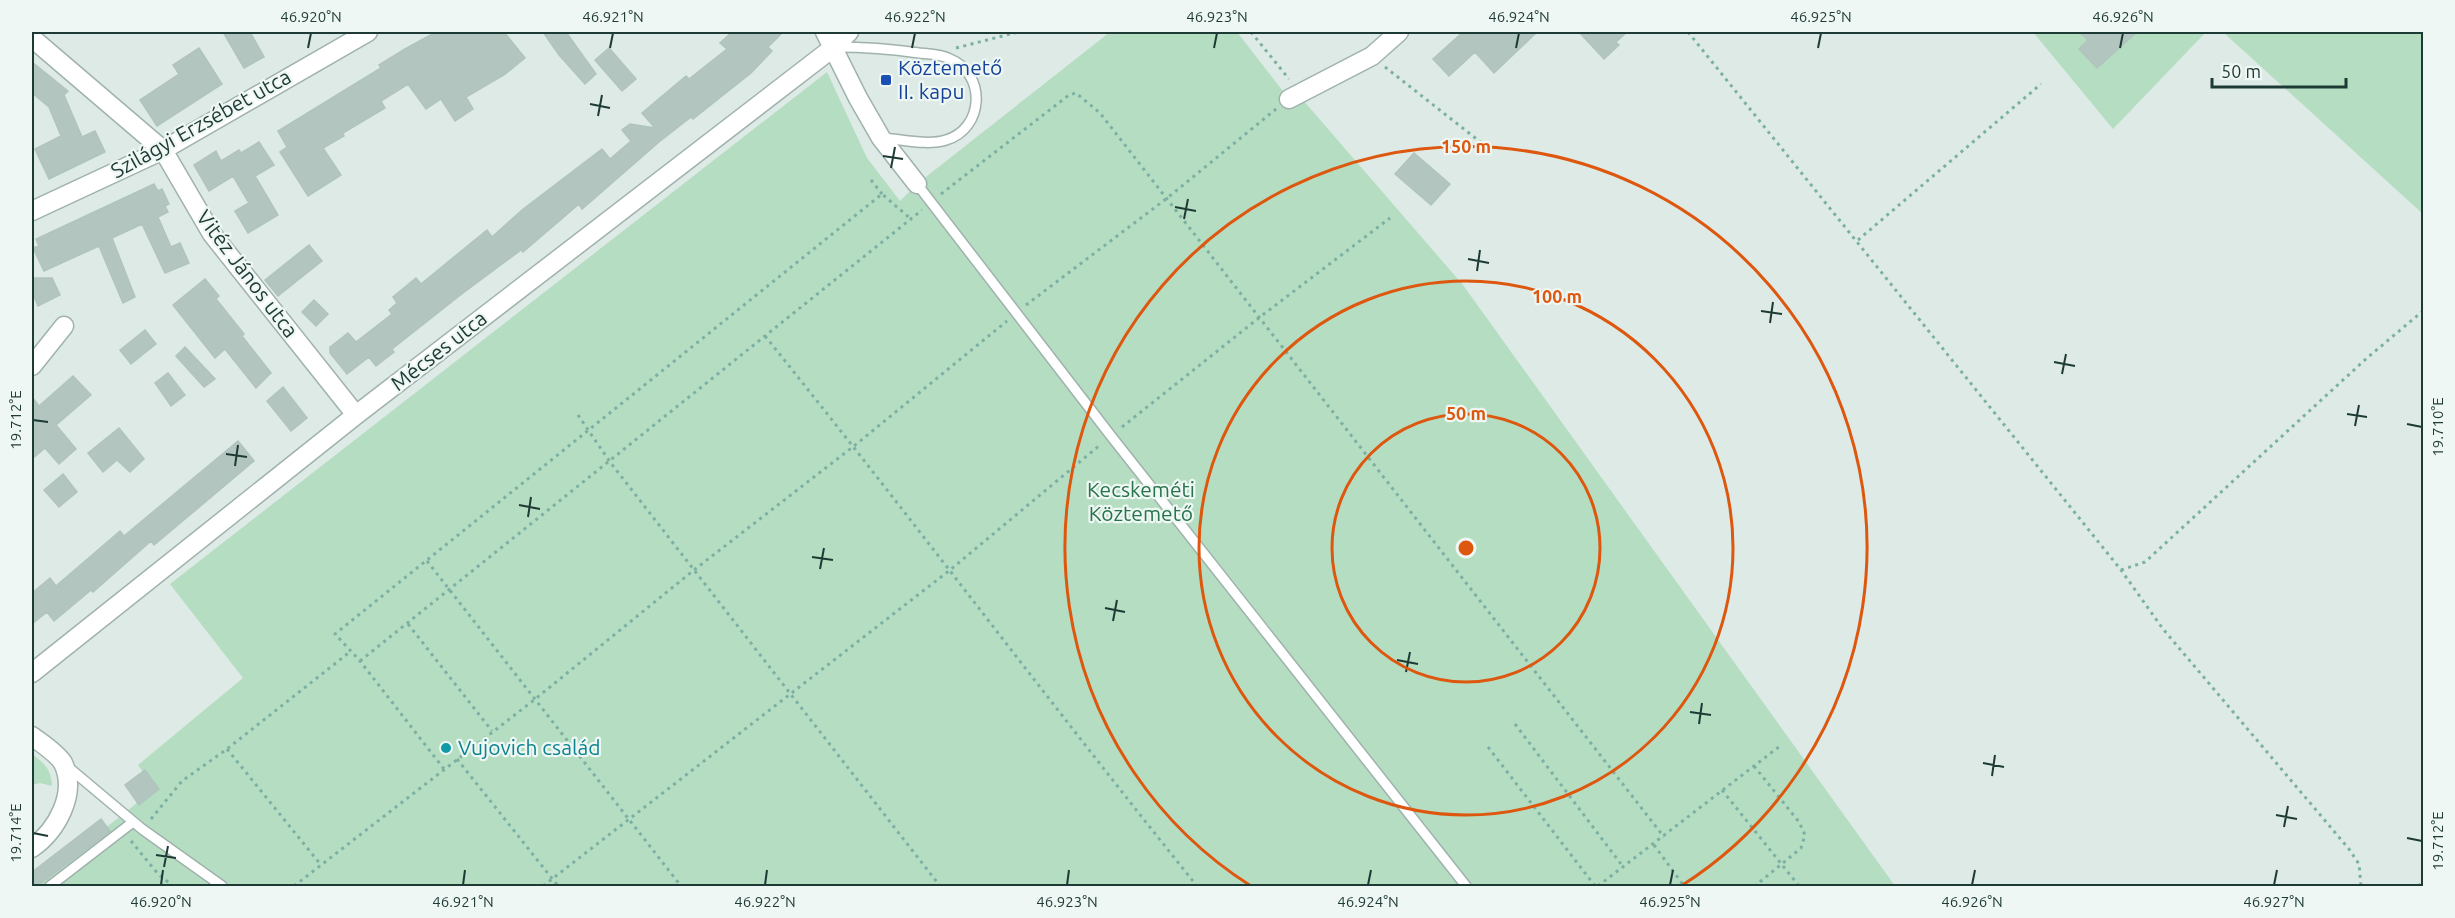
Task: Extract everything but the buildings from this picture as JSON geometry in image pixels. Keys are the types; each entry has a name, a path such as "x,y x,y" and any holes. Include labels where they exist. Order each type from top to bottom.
{"street":[{"name":"Szilágyi Erzsébet utca","path":"32,211 163,150 368,32"},
{"name":"Mécses utca","path":"32,673 829,39 849,32"},
{"path":"1289,99 1372,56 1399,32"},
{"name":"Vitéz János utca","path":"32,38 163,150 212,234 356,415"},
{"path":"829,39 881,138 917,184"},
{"path":"32,366 64,326"},
{"path":"32,736 62,761 67,786 61,813 44,839 32,848"}],"lane":[{"path":"829,39 941,56 960,64 973,81 977,101 971,121 956,136 936,142 881,138"},
{"path":"917,184 1111,436 1466,886"},
{"path":"62,761 138,826 222,886"},
{"path":"50,886 138,826"}],"path":[{"path":"941,56 961,45 1018,32"},
{"path":"294,886 534,700 694,570 854,446 1017,312 1166,199 1289,99 1290,80 1251,32"},
{"path":"1688,32 1858,240 2121,570 2163,629 2349,849 2359,864 2361,886"},
{"path":"1372,56 1488,148"},
{"path":"1858,240 2041,84"},
{"path":"360,661 912,220 931,201 1069,95 1076,93 1100,113 1664,837"},
{"path":"871,180 882,194 912,220"},
{"path":"444,769 360,661 335,634 882,194"},
{"path":"543,886 630,821 950,570 1111,436 1260,317 1390,218"},
{"path":"2121,570 2145,562 2367,358 2424,310"},
{"path":"765,336 854,446 1028,675 1197,886"},
{"path":"578,415 610,462 940,886"},
{"path":"427,561 681,886"},
{"path":"408,624 492,732"},
{"path":"173,886 158,874 128,838 182,781 227,749 351,651"},
{"path":"1515,724 1624,868"},
{"path":"1488,747 1597,886 1624,868 1780,746"},
{"path":"227,749 321,865"},
{"path":"457,759 558,886"},
{"path":"1754,766 1799,822 1805,835 1801,848 1755,886"},
{"path":"1722,790 1799,886"},
{"path":"1654,845 1684,886"},
{"path":"2418,886 2424,881"}],"green space":[{"name":"Kecskeméti Köztemető","path":"1110,32 1237,32 1289,99 1302,99 1463,285 1895,886 32,886 137,803 125,785 143,772 138,765 243,678 170,584 827,72 867,158 900,201 917,184"},
{"path":"2033,32 2206,32 2113,129"},
{"path":"2223,32 2423,32 2423,214"},
{"path":"32,754 46,767 52,786 40,783 32,785"}],"place":[{"name":"Köztemető II. kapu","path":"886,80"},
{"name":"Vujovich család","path":"446,748"}]}
